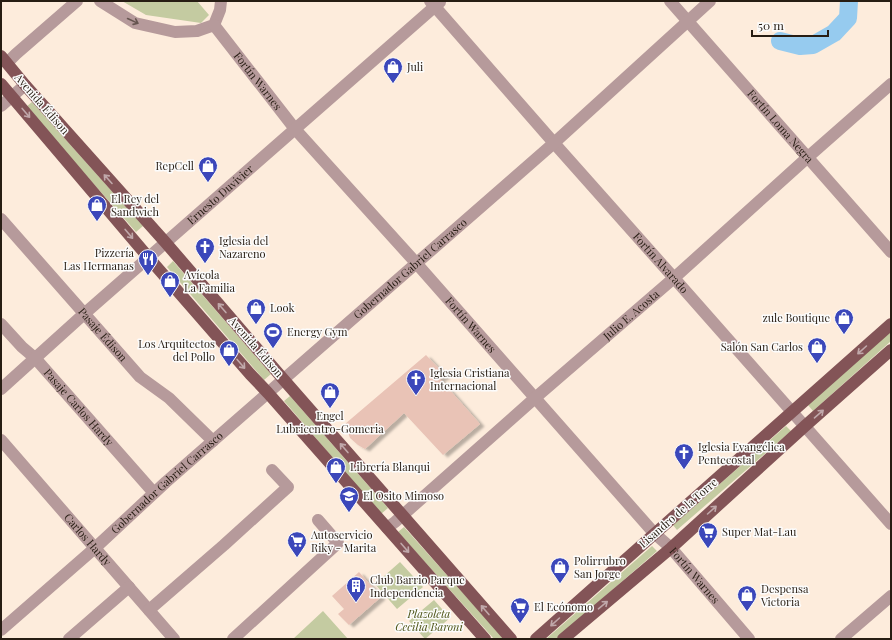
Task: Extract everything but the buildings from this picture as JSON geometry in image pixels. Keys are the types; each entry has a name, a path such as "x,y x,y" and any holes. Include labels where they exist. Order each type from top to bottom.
{"main road":[{"name":"Avenida Édison","path":"4,59 25,85 166,243 511,639"},
{"name":"Avenida Édison","path":"1,84 250,374 485,639"},
{"name":"Lisandro de la Torre","path":"536,639 891,324"},
{"name":"Lisandro de la Torre","path":"563,639 671,548 891,350"}],"street":[{"path":"4,59 16,54 77,1"},
{"path":"100,1 135,23 175,32 197,31 214,25 220,10 221,1"},
{"name":"Fortín Loma Negra","path":"670,1 891,252"},
{"name":"Gobernador Gabriel Carrasco","path":"1,630 96,548 213,441 554,143 710,1"},
{"name":"Ernesto Duvivier","path":"1,389 435,3"},
{"name":"Fortín Alvarado","path":"435,3 554,143 891,524"},
{"name":"Fortín Warnes","path":"214,25 295,129 417,264 654,533 671,548 749,639"},
{"name":"Julio E. Acosta","path":"387,528 674,278 891,84"},
{"path":"1,106 25,85"},
{"name":"Pasaje Édison","path":"1,219 140,377 169,398 213,441"},
{"name":"Pasaje Carlos Hardy","path":"1,324 22,348 35,358 154,494"},
{"name":"Carlos Hardy","path":"1,440 174,639"},
{"path":"149,610 288,487 272,470"},
{"path":"233,639 338,543 318,520"},
{"path":"69,639 129,587"},
{"path":"840,639 891,596"}],"green space":[{"path":"122,1 197,1 209,15 201,23 146,15"},
{"path":"32,102 143,226 136,232 26,107"},
{"path":"173,261 271,374 264,380 167,267"},
{"path":"891,330 891,341 813,411 808,405"},
{"path":"290,396 388,508 381,514 284,401"},
{"path":"786,426 791,431 677,530 673,525"},
{"path":"404,527 504,639 494,639 398,532"},
{"path":"652,546 657,551 556,639 546,639"},
{"name":"Plazoleta Cecilia Baroni","path":"400,562 423,587 397,609 375,584"},
{"name":"Plazoleta Cecilia Baroni","path":"434,600 450,618 425,639 409,621"},
{"path":"323,611 348,639 293,639"}],"waterway":[{"path":"780,41 800,46 813,45 834,33 848,18 849,1"}],"place":[{"name":"Juli","path":"393,84"},
{"name":"RepCell","path":"208,183"},
{"name":"El Rey del Sandwich","path":"97,222"},
{"name":"Iglesia del Nazareno","path":"205,264"},
{"name":"Pizzería Las Hermanas","path":"148,276"},
{"name":"Avícola La Familia","path":"170,298"},
{"name":"Look","path":"256,325"},
{"name":"zule Boutique","path":"844,335"},
{"name":"Energy Gym","path":"273,349"},
{"name":"Salón San Carlos","path":"817,364"},
{"name":"Los Arquitectos del Pollo","path":"229,367"},
{"name":"Iglesia Cristiana Internacional","path":"416,396"},
{"name":"Engel Lubricentro-Gomeria","path":"330,409"},
{"name":"Iglesia Evangélica Pentecostal","path":"684,470"},
{"name":"Librería Blanqui","path":"336,484"},
{"name":"El Osito Mimoso","path":"349,513"},
{"name":"Super Mat-Lau","path":"708,549"},
{"name":"Autoservicio Riky - Marita","path":"297,558"},
{"name":"Polirrubro San Jorge","path":"560,584"},
{"name":"Club Barrio Parque Independencia","path":"356,603"},
{"name":"Despensa Victoria","path":"747,612"},
{"name":"El Ecónomo","path":"520,624"}]}
